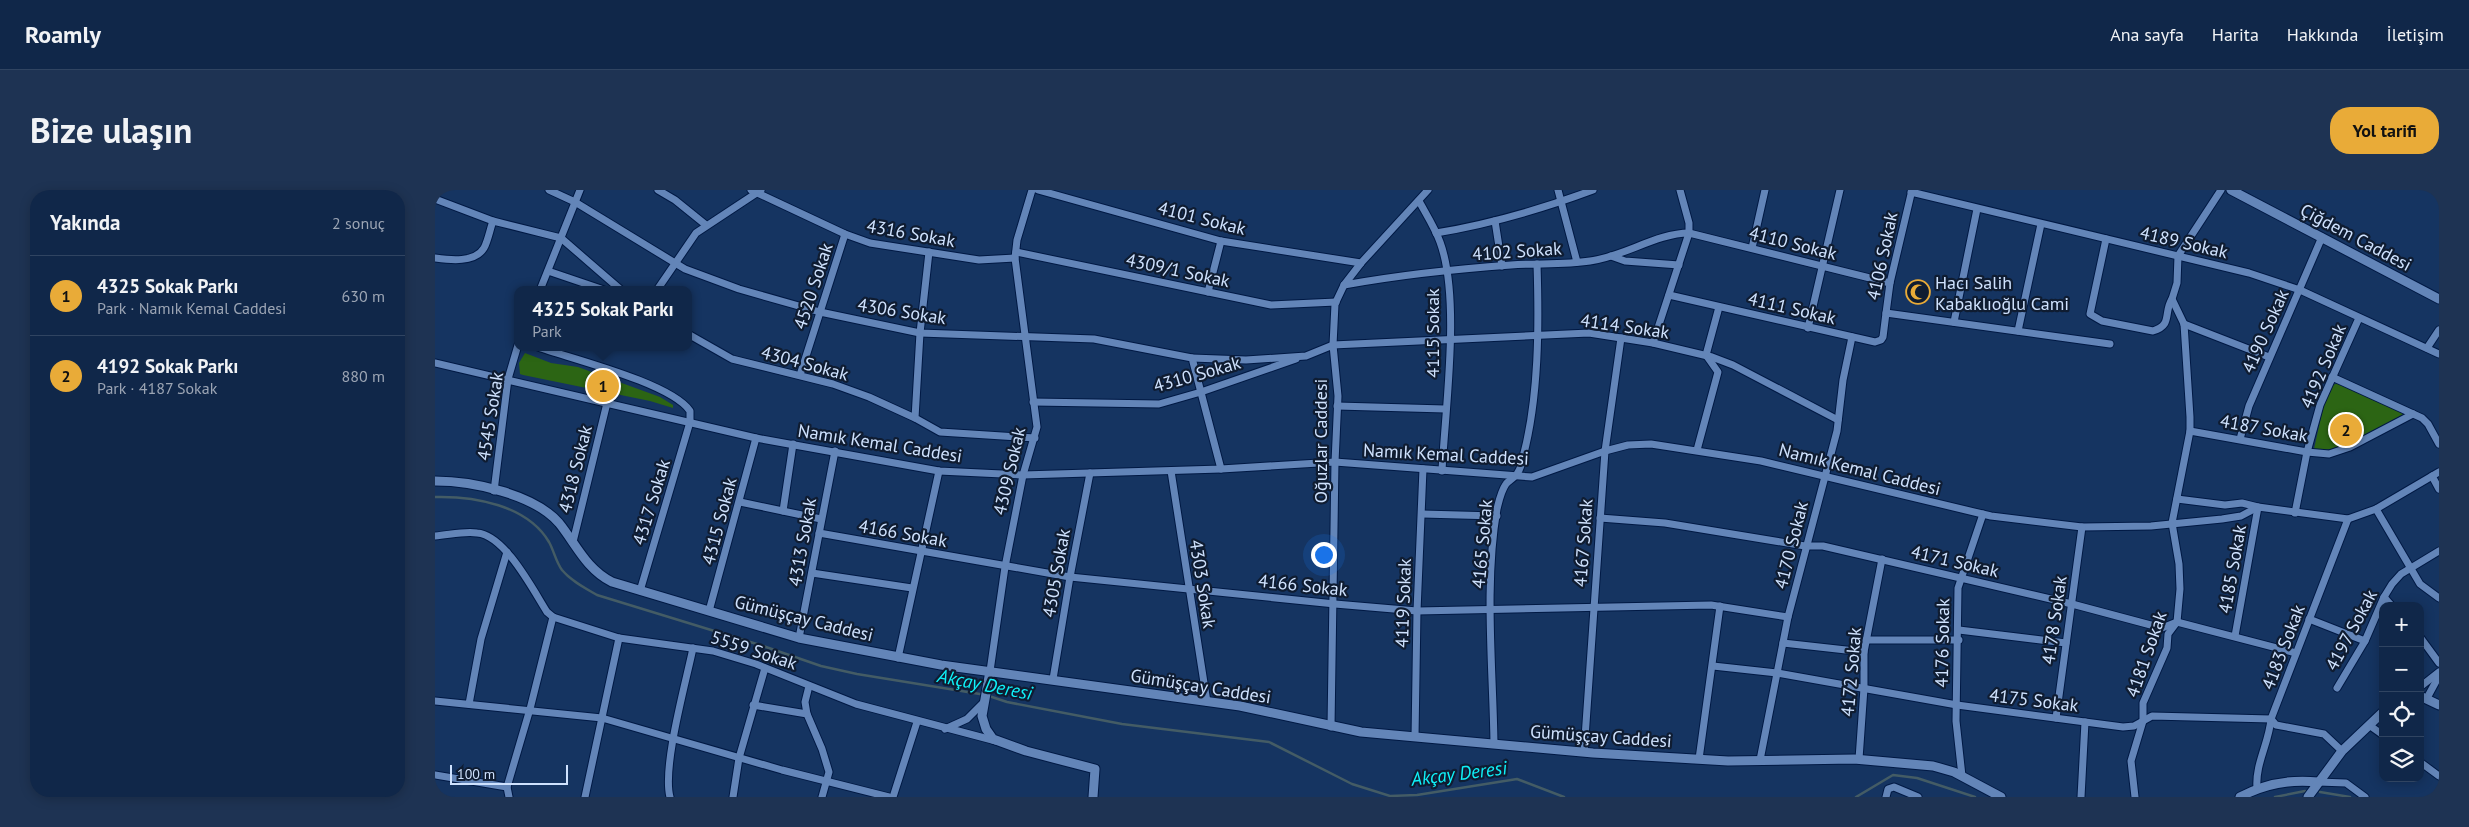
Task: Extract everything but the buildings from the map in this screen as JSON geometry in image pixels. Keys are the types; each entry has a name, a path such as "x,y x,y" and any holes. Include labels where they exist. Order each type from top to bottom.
{"street":[{"name":"4306 Sokak","path":"549,190 575,202 674,264 739,289 820,312 920,333 1024,335 1094,339 1192,358"},
{"path":"542,286 580,190"},
{"path":"658,190 675,200 706,226"},
{"name":"4309 Sokak","path":"996,741 984,724 984,700 1005,567 1023,475 1037,427 1024,335 1016,255 1022,221 1032,190"},
{"name":"4101 Sokak","path":"1038,190 1221,241 1361,263"},
{"name":"Oğuzlar Caddesi","path":"1331,727 1335,604 1337,406 1333,345 1336,302 1344,284 1361,263 1428,190"},
{"path":"1558,190 1577,262"},
{"path":"1436,233 1495,221 1561,202 1593,190"},
{"path":"1653,343 1689,233 1689,223 1680,190"},
{"path":"1752,248 1765,190"},
{"path":"1808,328 1840,190"},
{"path":"2106,239 2090,314 2102,321 2153,332 2161,329 2167,323 2168,306 2177,283 2178,256 2221,190"},
{"name":"Çiğdem Caddesi","path":"2231,190 2439,299"},
{"path":"660,286 696,233 756,191"},
{"name":"4316 Sokak","path":"756,191 845,234 871,243 979,260 1016,255"},
{"name":"4189 Sokak","path":"1912,191 1977,209 2249,273 2300,290 2439,354"},
{"name":"4106 Sokak","path":"1912,191 1889,283 1886,313 2110,344"},
{"path":"435,198 493,221 561,238 616,286"},
{"name":"4115 Sokak","path":"1419,201 1441,242 1447,271 1449,338 1442,471"},
{"path":"1954,322 1977,209"},
{"path":"435,258 463,259 476,255 483,249 493,221"},
{"path":"1495,221 1502,266"},
{"path":"2018,331 2041,224"},
{"name":"4102 Sokak","path":"1344,284 1406,274 1591,261 1678,233 1689,233"},
{"name":"4110 Sokak","path":"1689,233 1889,283"},
{"name":"4520 Sokak","path":"800,375 845,234"},
{"name":"4190 Sokak","path":"2240,439 2249,406 2269,357 2323,237"},
{"path":"1208,292 1221,241"},
{"path":"915,418 920,333 929,252"},
{"name":"4309/1 Sokak","path":"1016,255 1271,305 1336,302"},
{"path":"1611,256 1625,261 1679,265"},
{"name":"4165 Sokak","path":"1494,744 1491,610 1493,548 1503,490 1506,483 1516,476 1523,457 1530,416 1539,335 1537,264"},
{"path":"548,271 592,286"},
{"name":"4111 Sokak","path":"1669,295 1875,342 1881,340 1886,313"},
{"path":"2172,299 2184,324 2269,357"},
{"path":"1697,450 1718,372 1707,355 1719,306"},
{"name":"4192 Sokak","path":"2295,514 2307,452 2320,405 2359,318"},
{"name":"4181 Sokak","path":"2135,797 2131,761 2143,721 2143,703 2167,648 2168,634 2177,622 2180,589 2179,564 2172,523 2190,431 2184,324"},
{"path":"2427,348 2439,330"},
{"name":"4114 Sokak","path":"1333,345 1449,338 1589,333 1653,343 1707,355 1733,365 1838,420"},
{"name":"4304 Sokak","path":"692,336 732,359 800,375 869,397 915,418 940,432 1035,438"},
{"name":"4170 Sokak","path":"1760,760 1788,617 1805,546 1825,477 1838,420 1843,380 1853,337"},
{"name":"4167 Sokak","path":"1584,752 1605,451 1621,338"},
{"name":"4310 Sokak","path":"1033,402 1159,404 1201,392 1333,345"},
{"name":"4545 Sokak","path":"494,491 508,379 516,351"},
{"path":"550,351 657,388 687,407 690,422"},
{"name":"4310 Sokak","path":"1192,358 1246,360 1306,356"},
{"path":"1192,358 1221,469"},
{"name":"Namık Kemal Caddesi","path":"435,363 756,438 939,471 1023,475 1221,469 1335,462 1532,477 1605,451 1640,444 1697,450 1761,461 1983,514 2082,527 2172,523 2241,516 2257,507"},
{"path":"2332,377 2413,414 2428,424 2439,444"},
{"name":"4318 Sokak","path":"573,542 607,403"},
{"path":"1337,406 1445,409"},
{"name":"4187 Sokak","path":"2190,431 2307,452 2329,454 2339,452 2413,414"},
{"name":"4317 Sokak","path":"640,591 690,422"},
{"name":"4315 Sokak","path":"709,611 756,438"},
{"path":"783,511 793,444"},
{"name":"4313 Sokak","path":"799,638 835,451"},
{"name":"4119 Sokak","path":"1415,737 1417,611 1423,469"},
{"path":"898,658 939,471"},
{"name":"4303 Sokak","path":"1171,471 1207,702"},
{"path":"2177,498 2225,504 2241,503 2295,514 2348,519 2376,509 2439,472"},
{"name":"4305 Sokak","path":"1053,679 1090,473"},
{"path":"2432,476 2439,489"},
{"name":"Gümüşçay Caddesi","path":"435,481 460,483 519,497 539,506 558,523 589,565 602,577 640,591 799,638 898,658 1240,706 1361,732 1584,752 1699,759 1859,759 1933,766 1962,776 2001,797"},
{"path":"740,502 821,519"},
{"name":"4185 Sokak","path":"2235,636 2257,507"},
{"path":"2376,509 2409,568 2423,588 2439,598"},
{"path":"1422,514 1497,516"},
{"name":"4176 Sokak","path":"1962,776 1956,721 1959,640 1958,588 1983,514"},
{"name":"4171 Sokak","path":"1600,518 1665,523 1805,546 1823,546 2072,604 2162,628 2177,622 2296,653"},
{"name":"4183 Sokak","path":"2257,788 2256,773 2270,734 2271,719 2348,519"},
{"name":"4178 Sokak","path":"2056,718 2082,527"},
{"name":"4166 Sokak","path":"819,532 1005,567 1070,577 1335,604 1417,611 1593,606 1720,606 1788,617"},
{"path":"435,536 484,534 497,541 507,552 547,612 553,617 530,710 507,787 509,797"},
{"name":"4197 Sokak","path":"2337,688 2365,641 2384,597 2397,579 2409,568 2439,551"},
{"path":"469,704 479,647 507,552"},
{"name":"4172 Sokak","path":"1859,759 1864,688 1863,652 1882,559"},
{"path":"812,573 912,588"},
{"path":"2384,597 2388,602"},
{"path":"1699,759 1720,606"},
{"name":"5559 Sokak","path":"553,617 619,638 713,651 765,668 856,704 1095,769 1093,797"},
{"path":"2309,619 2365,641"},
{"path":"1959,630 2066,643"},
{"path":"585,797 619,638"},
{"path":"1866,640 1959,640"},
{"path":"2424,642 2439,663"},
{"path":"1783,644 1863,652"},
{"path":"663,797 667,786 674,739 693,648"},
{"name":"4175 Sokak","path":"1713,666 1777,674 1957,705 2123,727 2133,726 2152,716 2271,719 2276,724 2324,734 2342,751"},
{"path":"733,797 739,758 765,668"},
{"path":"2424,684 2439,672"},
{"path":"2439,676 2424,697 2439,705"},
{"path":"809,686 805,702 807,714 822,749 829,772 828,782 822,797"},
{"name":"4309 Sokak","path":"945,729 967,719 979,710 984,700"},
{"path":"435,701 602,718 739,758 889,797"},
{"path":"753,705 807,714"},
{"path":"2308,797 2342,751 2379,716"},
{"path":"893,797 917,722"},
{"path":"2081,797 2085,722"},
{"path":"2369,725 2379,732"},
{"path":"2424,765 2439,776"},
{"path":"435,774 507,787"},
{"path":"2240,797 2257,788 2303,780 2346,783 2365,797"},
{"path":"667,786 670,797"},
{"path":"1886,797 1888,790 1894,787 1918,797"}],"green space":[{"path":"525,353 551,363 578,367 660,397 673,405 673,408 650,401 520,374 519,363"},
{"path":"2338,383 2401,411 2403,415 2349,444 2325,450 2314,449 2323,408 2333,385"}],"waterway":[{"name":"Akçay Deresi","path":"435,497 466,498 498,505 514,511 539,529 549,542 562,570 578,584 597,595 760,645 821,666 857,674 986,695 1007,702 1122,724 1269,742 1352,784 1390,796 1417,795 1517,779 1564,797"},
{"name":"Akçay Deresi","path":"1856,797 1893,775 1917,778 1975,797"},
{"name":"Akçay Deresi","path":"2275,797 2305,791"},
{"name":"Akçay Deresi","path":"2320,792 2350,797"}],"place":[{"name":"Hacı Salih Kabaklıoğlu Cami","path":"1918,292"},
{"name":"4325 Sokak Parkı","path":"603,386"},
{"name":"4192 Sokak Parkı","path":"2346,430"}]}
